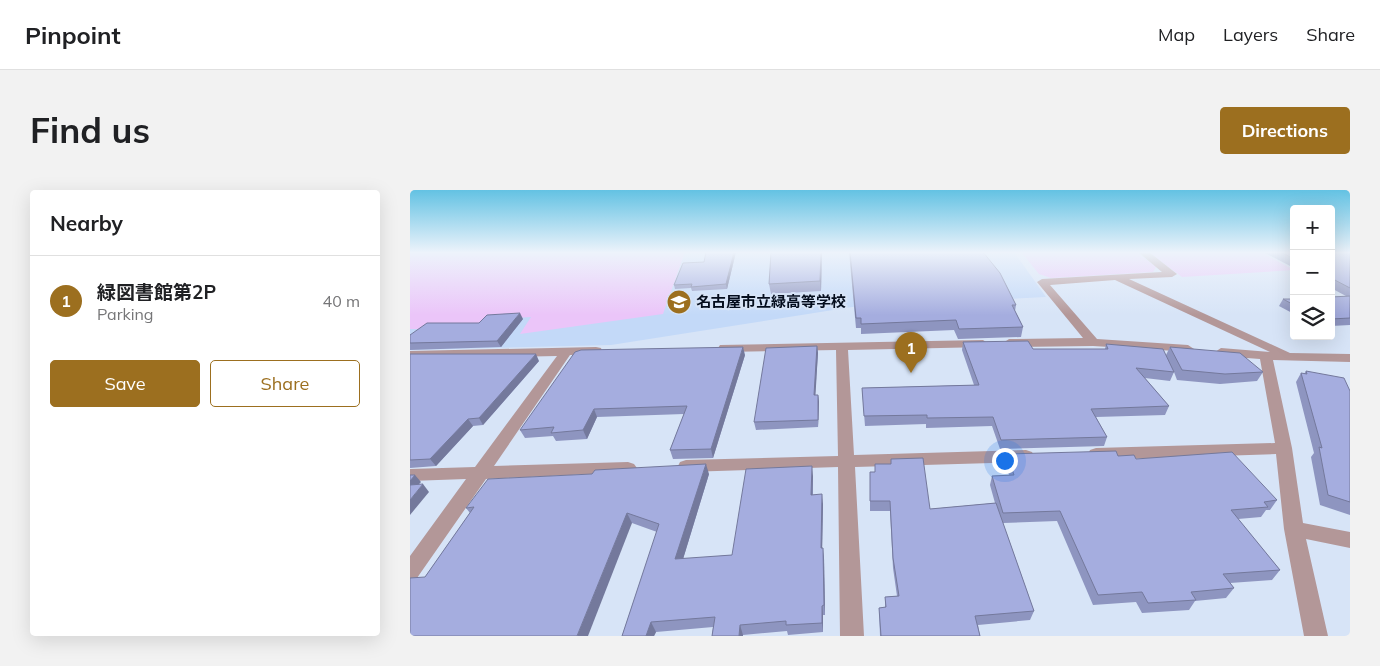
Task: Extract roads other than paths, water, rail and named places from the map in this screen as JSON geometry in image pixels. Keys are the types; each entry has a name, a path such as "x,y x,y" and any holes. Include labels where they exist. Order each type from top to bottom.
{"street":[{"path":"1093,342 1042,282 1172,274 1170,273"},
{"path":"1116,277 1290,356"},
{"path":"714,348 1093,342 1266,356 1350,358"},
{"path":"842,346 852,636"},
{"path":"410,355 606,351"},
{"path":"410,572 566,352"},
{"path":"1266,356 1284,448 1294,529 1316,636"},
{"path":"1075,454 1284,448"},
{"path":"669,467 1045,455"},
{"path":"410,475 640,468"},
{"path":"1294,529 1350,540"}],"place":[{"name":"名古屋市立緑高等学校","path":"679,302"},
{"name":"緑図書館第2P","path":"911,373"}]}
